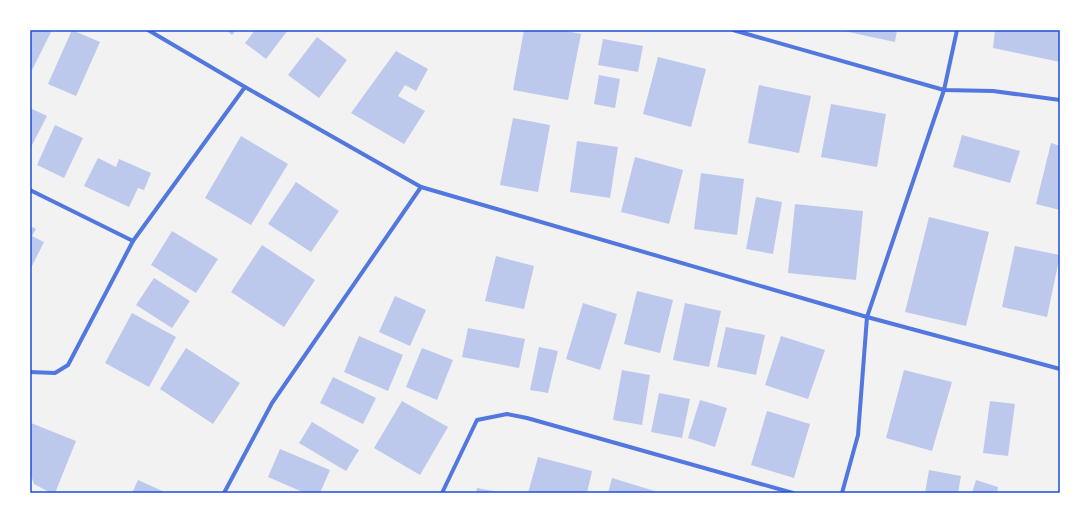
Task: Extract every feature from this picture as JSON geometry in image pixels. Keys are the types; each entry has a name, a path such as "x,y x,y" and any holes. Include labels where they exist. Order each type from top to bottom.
{"street":[{"path":"148,30 421,187 867,317 1060,369"},
{"path":"733,30 944,90 993,91 1060,100"},
{"path":"842,493 858,435 867,317 944,90 957,30"},
{"path":"30,372 55,373 68,365 133,242 245,87"},
{"path":"224,493 272,403 421,187"},
{"path":"30,190 133,242"},
{"path":"442,493 477,420 506,414 527,418 793,493"}],"building":[{"path":"30,30 52,30 32,70 30,69"},
{"path":"72,30 100,42 76,96 48,84"},
{"path":"226,30 236,30 232,35"},
{"path":"255,30 288,30 266,59 245,43"},
{"path":"524,30 561,30 581,34 568,100 513,90"},
{"path":"839,30 897,30 895,42"},
{"path":"995,30 1060,30 1060,62 993,48"},
{"path":"317,37 347,60 319,98 288,75"},
{"path":"603,39 643,46 638,72 598,65"},
{"path":"396,51 428,69 416,91 405,85 398,96 425,111 404,144 351,113"},
{"path":"658,57 706,69 691,127 643,114"},
{"path":"599,75 620,79 615,108 594,104"},
{"path":"759,85 811,96 799,153 748,143"},
{"path":"831,104 886,114 877,167 821,157"},
{"path":"30,108 47,116 30,149"},
{"path":"513,118 550,125 538,192 500,185"},
{"path":"55,125 83,138 64,178 37,165"},
{"path":"962,135 1020,151 1010,183 953,167"},
{"path":"241,136 288,164 251,225 205,198"},
{"path":"577,141 618,147 610,198 570,192"},
{"path":"1051,143 1060,146 1060,210 1036,204"},
{"path":"635,157 683,170 669,224 621,212"},
{"path":"98,158 116,167 119,159 151,173 144,190 138,188 129,207 84,186"},
{"path":"701,173 744,179 737,235 694,229"},
{"path":"296,182 339,211 311,252 268,224"},
{"path":"756,197 782,202 773,254 746,249"},
{"path":"795,204 863,211 856,280 788,273"},
{"path":"929,217 989,232 966,326 905,312"},
{"path":"30,226 36,229 32,236 44,242 30,270"},
{"path":"172,231 218,259 196,293 151,265"},
{"path":"262,245 315,280 284,327 231,292"},
{"path":"1015,246 1060,255 1047,317 1002,307"},
{"path":"496,256 534,266 524,309 485,301"},
{"path":"154,278 190,301 172,328 136,305"},
{"path":"637,291 673,300 660,353 624,344"},
{"path":"395,296 426,310 410,346 379,332"},
{"path":"583,303 617,314 600,370 566,359"},
{"path":"685,303 721,311 709,367 673,360"},
{"path":"132,313 176,337 149,387 105,363"},
{"path":"726,327 765,335 756,375 717,367"},
{"path":"468,328 525,339 519,368 462,357"},
{"path":"359,336 403,355 388,391 344,372"},
{"path":"781,336 825,350 808,399 765,385"},
{"path":"539,347 558,351 548,393 530,390"},
{"path":"186,348 240,383 213,424 160,389"},
{"path":"422,348 453,360 437,400 406,387"},
{"path":"622,370 650,375 642,425 613,420"},
{"path":"904,370 952,382 932,451 886,438"},
{"path":"333,377 376,398 363,424 320,403"},
{"path":"659,393 690,399 682,438 651,432"},
{"path":"700,400 727,408 715,447 688,438"},
{"path":"402,401 448,427 420,475 374,448"},
{"path":"990,401 1015,404 1008,456 983,453"},
{"path":"767,411 810,424 794,478 751,465"},
{"path":"312,422 359,450 346,471 299,443"},
{"path":"31,423 76,441 55,493 51,493 34,484 30,473"},
{"path":"280,449 330,470 320,493 305,493 268,477"},
{"path":"538,457 592,471 587,493 528,493"},
{"path":"929,470 961,476 958,493 925,493"},
{"path":"612,478 661,493 608,493"},
{"path":"138,480 167,493 132,493"},
{"path":"976,480 998,487 997,493 972,493"},
{"path":"477,488 499,492 476,493"}]}
